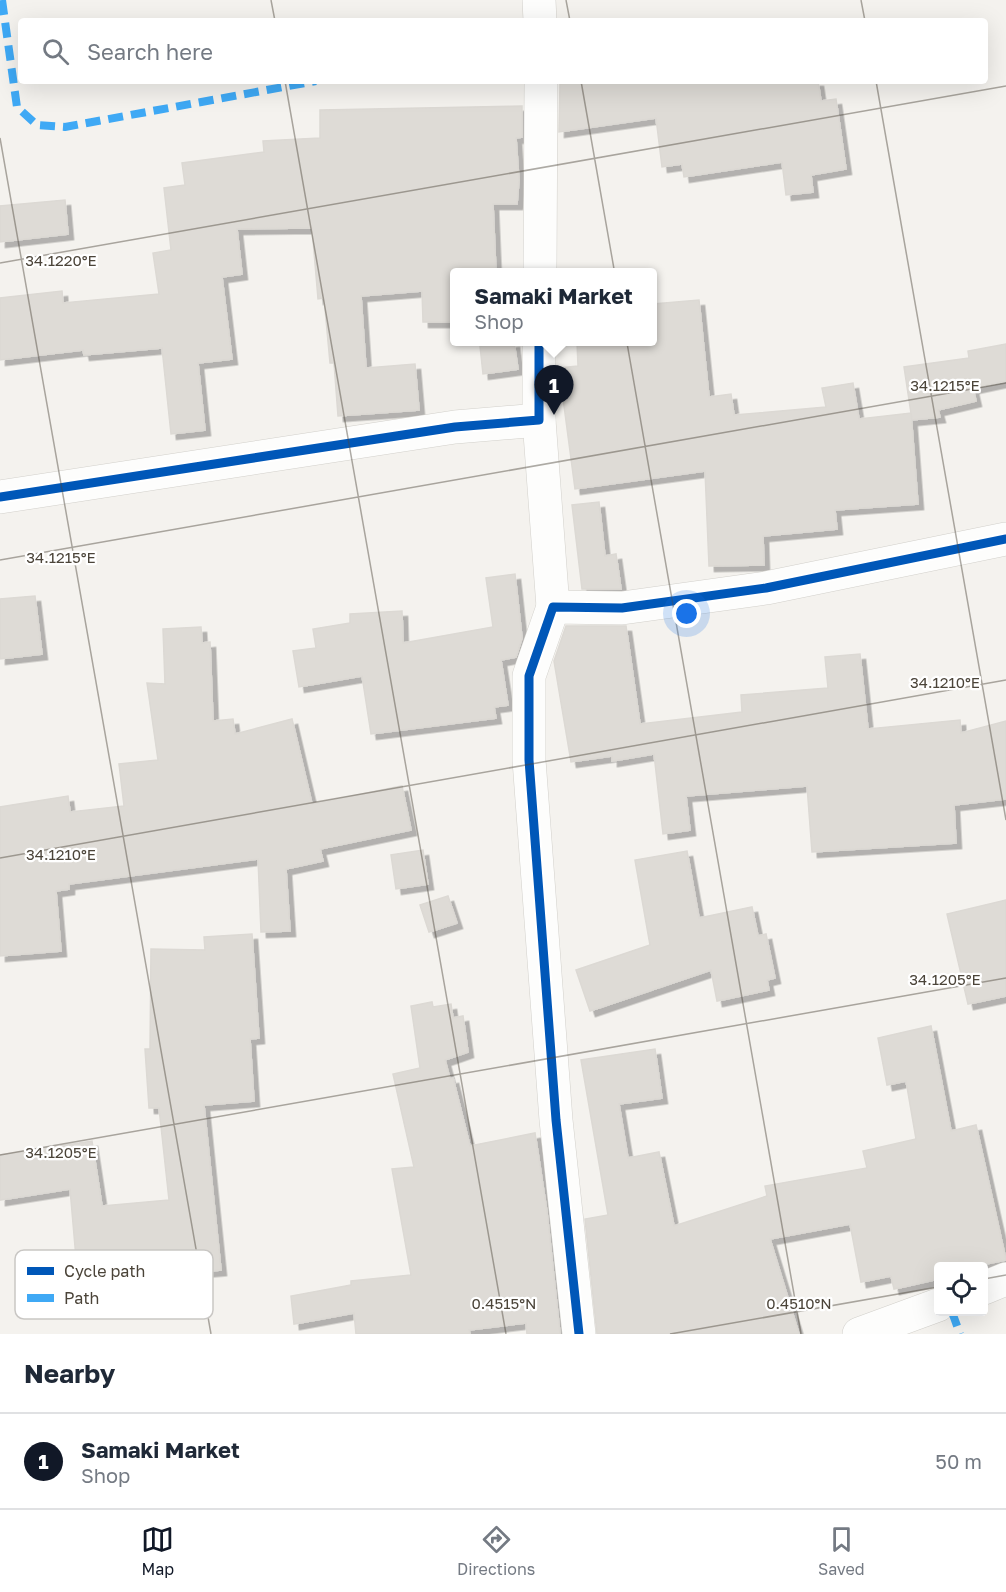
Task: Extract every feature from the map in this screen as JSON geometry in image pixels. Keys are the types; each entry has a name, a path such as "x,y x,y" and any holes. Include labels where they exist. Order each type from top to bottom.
{"street":[{"path":"539,0 540,18"},
{"path":"540,268 541,84"},
{"path":"539,346 539,420 554,607 530,676 529,760 556,1120 579,1334"},
{"path":"0,497 455,427 539,420"},
{"path":"554,607 622,608 766,588 1006,539"},
{"path":"988,1286 1006,1279"},
{"path":"859,1334 934,1307"}],"building":[{"path":"560,84 818,84 821,101 836,99 846,169 811,175 813,192 786,195 782,162 684,177 682,164 662,167 656,118 559,132"},
{"path":"522,106 522,137 516,138 519,180 517,204 493,204 496,268 450,268 450,322 423,322 422,291 361,296 366,368 415,364 419,410 338,416 334,363 330,363 324,298 318,299 312,228 237,229 242,274 222,277 232,359 198,363 205,430 171,434 162,348 84,355 83,350 0,360 0,298 62,291 63,303 159,294 153,253 171,250 164,188 185,185 182,163 264,152 263,141 320,138 320,110"},
{"path":"65,200 68,234 0,242 0,206"},
{"path":"699,300 709,397 731,394 734,415 826,407 822,388 853,383 859,419 911,413 918,504 835,510 837,529 763,536 764,565 709,566 705,471 575,489 559,368 578,366 577,346 657,346 657,304"},
{"path":"1006,344 1006,381 973,388 976,401 938,410 940,417 912,420 904,367 969,358 968,351"},
{"path":"480,346 515,346 518,369 483,374"},
{"path":"599,502 605,556 616,554 621,589 582,589 572,505"},
{"path":"515,574 522,638 516,657 501,660 508,705 494,707 496,718 371,734 362,676 299,687 293,651 316,648 313,629 350,623 350,614 402,611 403,643 493,627 486,578"},
{"path":"35,596 42,654 0,659 0,599"},
{"path":"566,626 626,626 640,724 742,712 741,695 828,688 825,657 860,654 868,729 960,720 961,733 1006,721 1006,799 954,805 956,843 812,852 807,786 686,796 690,830 663,834 654,754 612,761 612,756 571,762 554,661"},
{"path":"201,627 202,643 210,642 213,721 233,719 235,734 292,719 312,804 402,786 411,830 320,849 323,861 286,869 290,931 261,932 258,859 69,884 69,889 56,891 61,951 0,956 0,807 68,796 70,812 124,806 119,764 158,760 147,683 165,684 163,629"},
{"path":"423,850 428,884 396,889 391,855"},
{"path":"687,851 699,918 752,907 758,936 766,934 775,978 767,980 769,990 717,1001 711,970 590,1011 576,970 650,945 635,860"},
{"path":"448,896 457,923 429,932 420,905"},
{"path":"1006,900 1006,996 968,1004 947,914"},
{"path":"252,934 259,1038 250,1039 254,1101 204,1105 221,1270 213,1271 213,1250 75,1250 70,1189 0,1200 0,1155 92,1141 102,1206 169,1200 159,1108 149,1108 145,1049 150,1049 151,949 205,950 204,937"},
{"path":"432,1002 433,1007 451,1004 453,1018 463,1016 468,1052 445,1060 450,1079 453,1078 470,1146 535,1133 547,1212 560,1334 527,1334 526,1323 469,1330 470,1334 356,1334 354,1313 294,1324 291,1296 351,1285 351,1281 411,1275 392,1169 414,1167 393,1074 420,1068 411,1006"},
{"path":"931,1026 951,1131 976,1125 1006,1260 988,1264 934,1262 934,1280 894,1289 891,1276 861,1282 850,1224 770,1239 799,1334 597,1334 585,1219 608,1215 581,1060 655,1049 662,1098 619,1104 628,1158 659,1152 674,1226 767,1196 765,1186 867,1168 863,1151 916,1139 906,1081 887,1085 878,1038"}],"marked path":[{"path":"2,0 17,107 37,125 65,127 300,84"},
{"path":"953,1316 960,1334"}],"cycle path":[{"path":"0,497 455,427 539,420 539,346"},
{"path":"579,1334 556,1120 529,760 529,676 553,607 622,608 766,588 1006,539"}],"place":[{"name":"Samaki Market","path":"554,415"}]}
